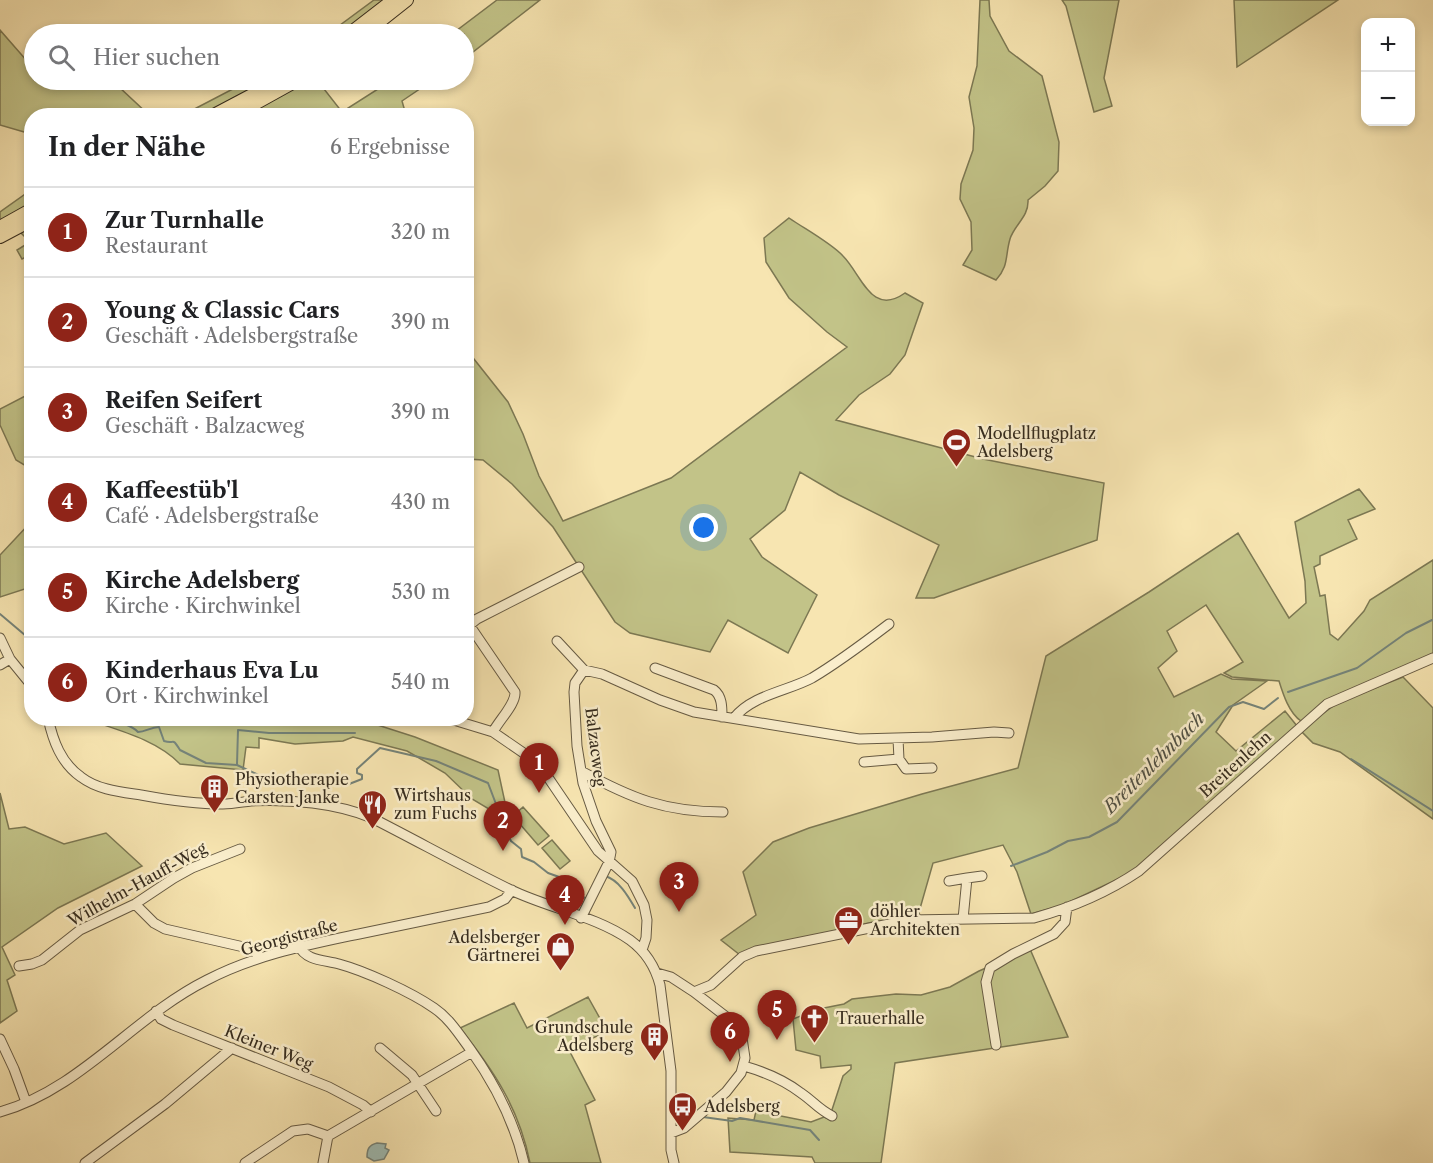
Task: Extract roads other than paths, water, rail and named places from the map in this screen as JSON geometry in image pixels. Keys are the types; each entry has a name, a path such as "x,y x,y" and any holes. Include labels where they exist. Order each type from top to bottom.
{"main road":[{"path":"362,24 393,0"},
{"path":"377,24 407,0"},
{"path":"227,108 261,90"},
{"path":"247,108 280,90"},
{"path":"0,227 24,214"},
{"path":"0,237 24,224"}],"street":[{"path":"474,622 579,567"},
{"path":"734,718 760,699 811,678 846,656 889,624"},
{"path":"474,635 515,692 514,702 504,713 493,732"},
{"path":"0,638 10,659 24,676"},
{"path":"557,641 584,670 602,674 678,707 722,717 859,739 1009,733"},
{"name":"Breitenlehn","path":"694,992 711,985 742,957 756,951 892,923 923,919 1034,918 1067,907 1118,885 1139,871 1327,704 1433,657"},
{"path":"0,665 10,659"},
{"path":"655,668 714,690 721,701 722,717"},
{"name":"Balzacweg","path":"584,670 575,683 574,692 581,771 589,802 610,848 609,862"},
{"path":"50,726 55,743 68,765 81,777 112,791 182,801 224,804 273,801 352,810 512,890 627,939 642,950 657,973 671,1071 671,1150 674,1163"},
{"path":"473,726 493,732 543,770 586,837 609,862 632,881 644,905 647,925 642,950"},
{"path":"898,739 899,759 902,766 906,769 932,768"},
{"path":"864,762 899,759"},
{"path":"581,771 641,801 686,811 723,812"},
{"name":"Wilhelm-Hauff-Weg","path":"19,966 42,960 80,930 135,904 174,878 215,858 240,849"},
{"path":"581,918 609,862"},
{"path":"949,881 982,876"},
{"path":"963,919 967,878"},
{"name":"Georgistraße","path":"0,1112 27,1102 61,1084 91,1064 156,1011 207,980 259,958 299,946 489,907 505,899 512,890"},
{"path":"135,904 154,923 165,929 248,948 256,952 259,958"},
{"path":"996,1045 986,982 990,968 1054,934 1065,922 1067,907"},
{"path":"299,946 302,954 370,975 432,1006 443,1015 472,1052 496,1089 507,1110 524,1163"},
{"path":"657,973 671,977 694,992 736,1026 744,1048 744,1066 726,1092 684,1128 671,1133"},
{"name":"Kleiner Weg","path":"156,1011 161,1018 173,1025 329,1087 363,1105 371,1112"},
{"path":"0,1039 27,1102"},
{"path":"85,1163 165,1104 232,1048"},
{"path":"380,1048 412,1075 436,1111"},
{"path":"245,1163 293,1131 308,1129 328,1136 472,1052"},
{"path":"744,1066 777,1078 802,1093 816,1108 832,1116"},
{"path":"671,1101 687,1110 690,1121"},
{"path":"323,1163 328,1136"}],"water":[{"path":"377,1143 386,1144 385,1148 389,1150 384,1159 374,1161 367,1157 367,1152 370,1146"}],"waterway":[{"path":"0,614 24,634"},
{"name":"Breitenlehnbach","path":"1288,692 1357,668 1406,633 1432,620"},
{"name":"Breitenlehnbach","path":"1011,866 1068,841 1089,837 1117,822 1229,707 1243,702 1264,709 1278,698"},
{"path":"129,726 138,732 159,727 164,741 174,742 180,750 206,763 237,765 269,780 307,780 344,786 362,779 357,769 380,748 436,761 488,783 507,833 511,841 521,849 522,857 534,862 548,873 562,878 570,888 585,898"},
{"path":"237,764 238,730 269,733 355,733"},
{"path":"1351,759 1433,811"},
{"name":"Breitenlehnbach","path":"605,876 619,885 635,908"},
{"path":"703,1117 732,1121 740,1118 810,1130 819,1140"}],"place":[{"name":"Modellflugplatz Adelsberg","path":"956,468"},
{"name":"Zur Turnhalle","path":"539,793"},
{"name":"Physiotherapie Carsten Janke","path":"214,814"},
{"name":"Wirtshaus zum Fuchs","path":"373,830"},
{"name":"Young & Classic Cars","path":"503,851"},
{"name":"Reifen Seifert","path":"679,912"},
{"name":"Kaffeestüb'l","path":"565,925"},
{"name":"döhler Architekten","path":"849,946"},
{"name":"Adelsberger Gärtnerei","path":"561,972"},
{"name":"Kirche Adelsberg","path":"777,1040"},
{"name":"Trauerhalle","path":"815,1044"},
{"name":"Grundschule Adelsberg","path":"654,1062"},
{"name":"Kinderhaus Eva Lu","path":"730,1062"},
{"name":"Adelsberg","path":"683,1132"}]}
